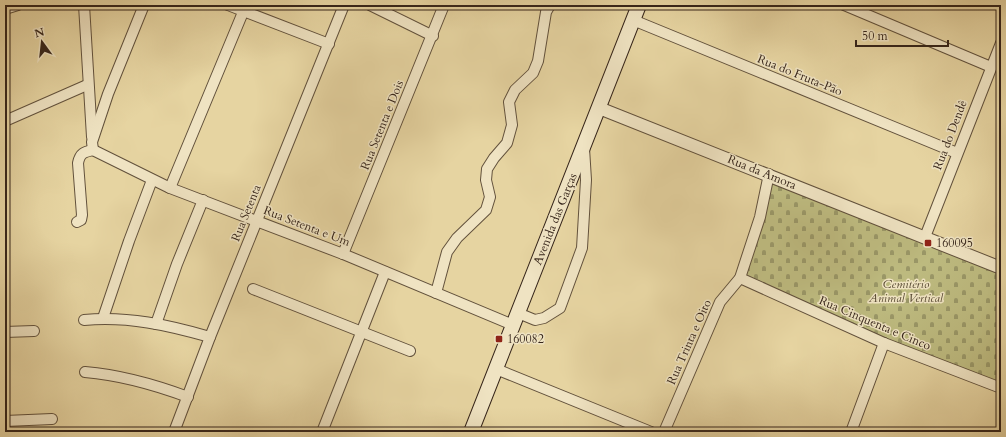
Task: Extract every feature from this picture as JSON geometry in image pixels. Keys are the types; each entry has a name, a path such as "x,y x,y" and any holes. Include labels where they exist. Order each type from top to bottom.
{"main road":[{"name":"Avenida das Garças","path":"471,432 639,5"}],"street":[{"path":"5,9 18,5"},
{"path":"84,5 93,146"},
{"path":"77,222 82,216 78,163 80,156 93,146 108,94 144,5"},
{"path":"228,5 244,8 329,44"},
{"name":"Rua Setenta","path":"174,432 210,337 344,5"},
{"path":"370,5 432,36"},
{"name":"Rua Setenta e Dois","path":"343,254 444,5"},
{"path":"436,293 447,252 457,238 486,210 490,197 486,180 487,169 507,143 512,124 509,102 515,90 533,73 538,62 546,12 550,5"},
{"path":"844,5 991,67"},
{"path":"170,188 244,8"},
{"name":"Rua do Fruta-Pão","path":"633,20 957,153"},
{"name":"Rua do Dendê","path":"925,237 1001,43"},
{"path":"5,121 88,85"},
{"name":"Rua da Amora","path":"599,108 769,174 1001,268"},
{"name":"Rua Setenta e Um","path":"93,146 152,180 170,188 343,254 436,293 516,319 535,320 544,318 560,308 582,248 586,180 584,147"},
{"name":"Rua Trinta e Oito","path":"664,432 720,302 740,278 760,217 769,174"},
{"path":"103,318 129,241 152,180"},
{"path":"156,324 177,264 203,200"},
{"path":"322,432 385,272"},
{"name":"Rua Cinquenta e Cinco","path":"740,278 884,343 1001,388"},
{"path":"253,289 410,351"},
{"path":"84,320 118,318 156,324 210,337"},
{"path":"5,332 34,331"},
{"path":"852,432 884,343"},
{"path":"496,369 651,432"},
{"path":"85,372 114,374 188,397"},
{"path":"5,421 52,419"}],"green space":[{"name":"Cemitério Animal Vertical","path":"769,174 1001,268 1001,388 740,278"}],"place":[{"name":"160095","path":"928,243"},
{"name":"160082","path":"499,339"}]}
